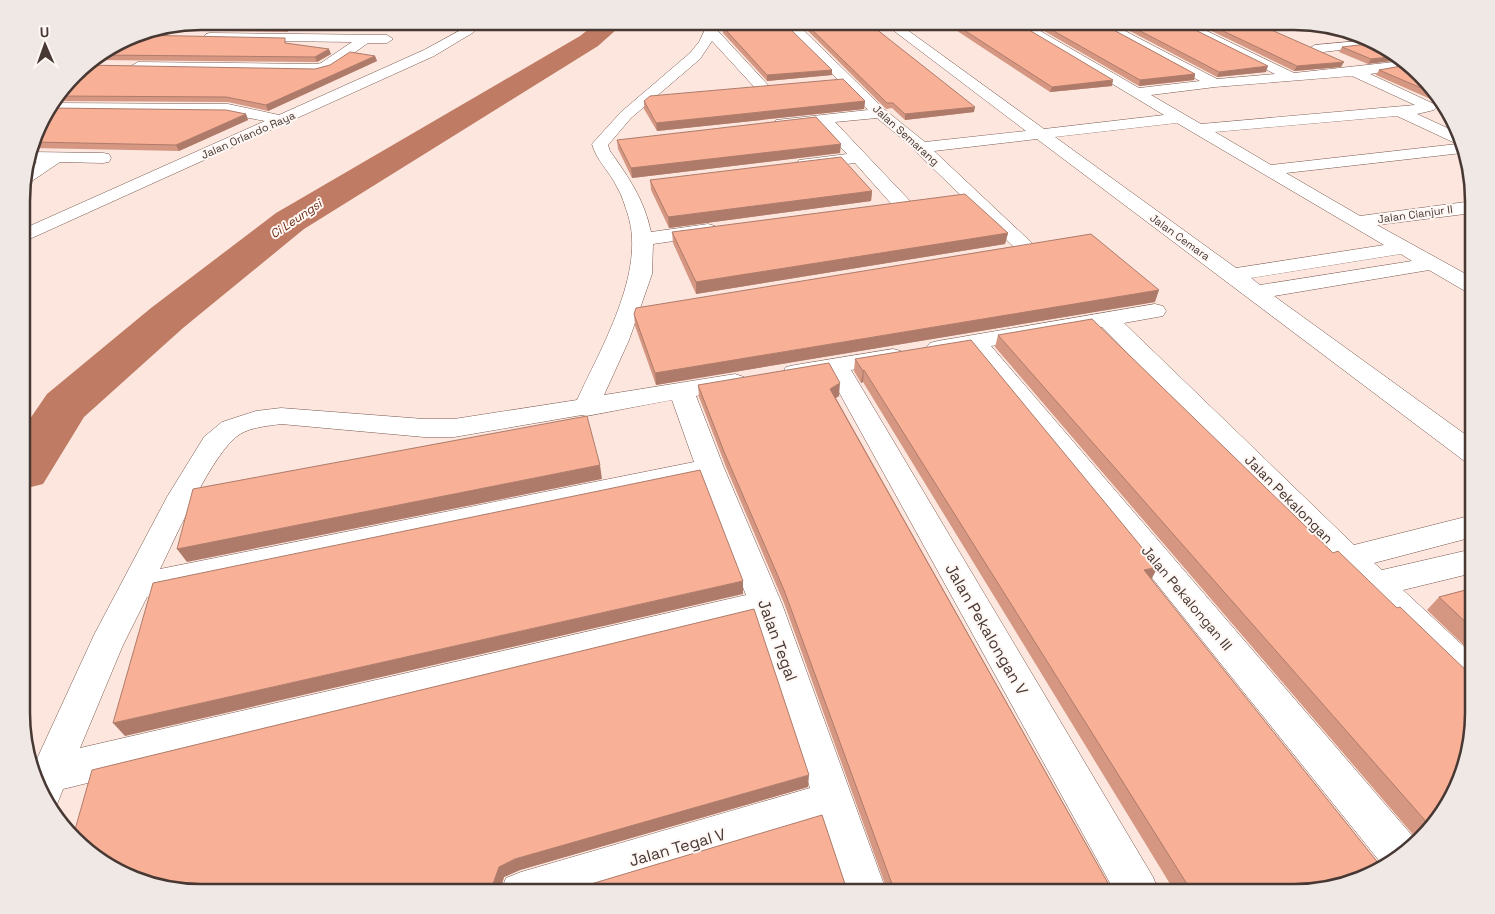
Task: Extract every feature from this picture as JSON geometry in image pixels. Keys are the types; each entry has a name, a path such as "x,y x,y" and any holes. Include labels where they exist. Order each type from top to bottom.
{"street":[{"name":"Jalan Orlando Raya","path":"30,233 430,53 468,30"},
{"path":"600,144 626,115 695,56 711,30"},
{"path":"715,30 763,88"},
{"name":"Jalan Semarang","path":"795,30 880,112 972,196 1035,247 997,253"},
{"name":"Jalan Cemara","path":"898,30 1465,447"},
{"path":"1029,30 1402,248 1465,281"},
{"path":"1113,30 1215,83"},
{"path":"1194,30 1293,78"},
{"path":"199,36 387,39"},
{"path":"122,66 317,68 326,66 365,39"},
{"path":"1198,129 1428,107 1311,48 1361,44"},
{"path":"1135,93 1215,83 1293,78 1399,66"},
{"path":"829,82 848,80"},
{"path":"744,90 782,86"},
{"path":"1409,96 1428,94"},
{"path":"647,98 666,97"},
{"path":"58,107 228,109 281,120"},
{"path":"1035,130 1164,110"},
{"path":"1398,111 1452,136"},
{"path":"764,125 880,112"},
{"path":"822,118 858,158 911,203 883,206"},
{"path":"916,143 1035,130 1178,118"},
{"path":"600,144 620,142"},
{"path":"586,408 637,312 643,239 638,216 626,186 602,151 600,144"},
{"path":"1270,170 1456,149"},
{"path":"36,157 103,158"},
{"path":"32,173 57,157"},
{"path":"791,166 858,158"},
{"path":"626,186 646,184"},
{"path":"946,199 972,196"},
{"name":"Jalan Cianjur II","path":"1357,222 1465,209"},
{"path":"643,239 730,227"},
{"path":"1233,275 1402,248"},
{"path":"1256,292 1431,264"},
{"path":"46,784 106,646 186,490 214,443 231,428 256,419 281,416 424,428 454,428 586,408 1155,311"},
{"name":"Jalan Pekalongan","path":"1107,319 1349,558 1465,669"},
{"name":"Jalan Pekalongan III","path":"975,342 1397,850"},
{"name":"Jalan Pekalongan V","path":"836,365 1133,884"},
{"name":"Jalan Tegal","path":"681,391 710,468 766,604 863,884"},
{"path":"137,586 710,468"},
{"path":"1349,558 1465,528"},
{"path":"1376,584 1465,563"},
{"path":"46,784 766,604"},
{"name":"Jalan Tegal V","path":"552,884 834,801"}],"building":[{"path":"726,30 791,30 832,70 767,75"},
{"path":"812,30 877,30 975,107 905,114 893,103 887,103"},
{"path":"964,30 1029,30 1113,80 1052,87"},
{"path":"1052,30 1114,30 1195,74 1140,80"},
{"path":"1138,30 1195,30 1268,66 1219,72"},
{"path":"1221,30 1271,30 1344,62 1297,66"},
{"path":"158,35 285,38 285,43 329,49 315,57 112,55 146,39"},
{"path":"1362,45 1386,57 1371,59 1342,47"},
{"path":"350,52 375,56 266,105 226,97 66,96 88,72 97,65 315,69 330,65"},
{"path":"1399,66 1424,89 1379,70"},
{"path":"843,79 865,101 656,123 644,101 650,96"},
{"path":"58,108 226,110 246,114 176,145 41,142"},
{"path":"816,117 841,144 631,168 617,140"},
{"path":"841,157 872,191 668,217 650,180"},
{"path":"965,194 1008,233 696,282 672,232"},
{"path":"1091,234 1159,290 655,373 634,314 636,308"},
{"path":"1092,319 1333,553 1338,551 1465,669 1465,724 1462,747 1447,789 1426,822 998,335"},
{"path":"971,340 1158,567 1144,570 1378,862 1360,871 1316,883 1187,884 864,370 855,359"},
{"path":"829,363 840,383 830,389 1108,884 892,884 784,590 725,454 698,385"},
{"path":"587,416 600,465 177,549 193,489"},
{"path":"700,470 743,581 113,723 153,583"},
{"path":"1465,590 1465,621 1439,597"},
{"path":"754,609 809,775 515,859 499,867 493,884 179,883 135,871 115,861 88,842 75,829 92,770"},
{"path":"822,815 845,884 591,884"}],"waterway":[{"name":"Ci Leungsi","path":"30,459 65,406 167,318 290,221 589,41 603,30"}]}
